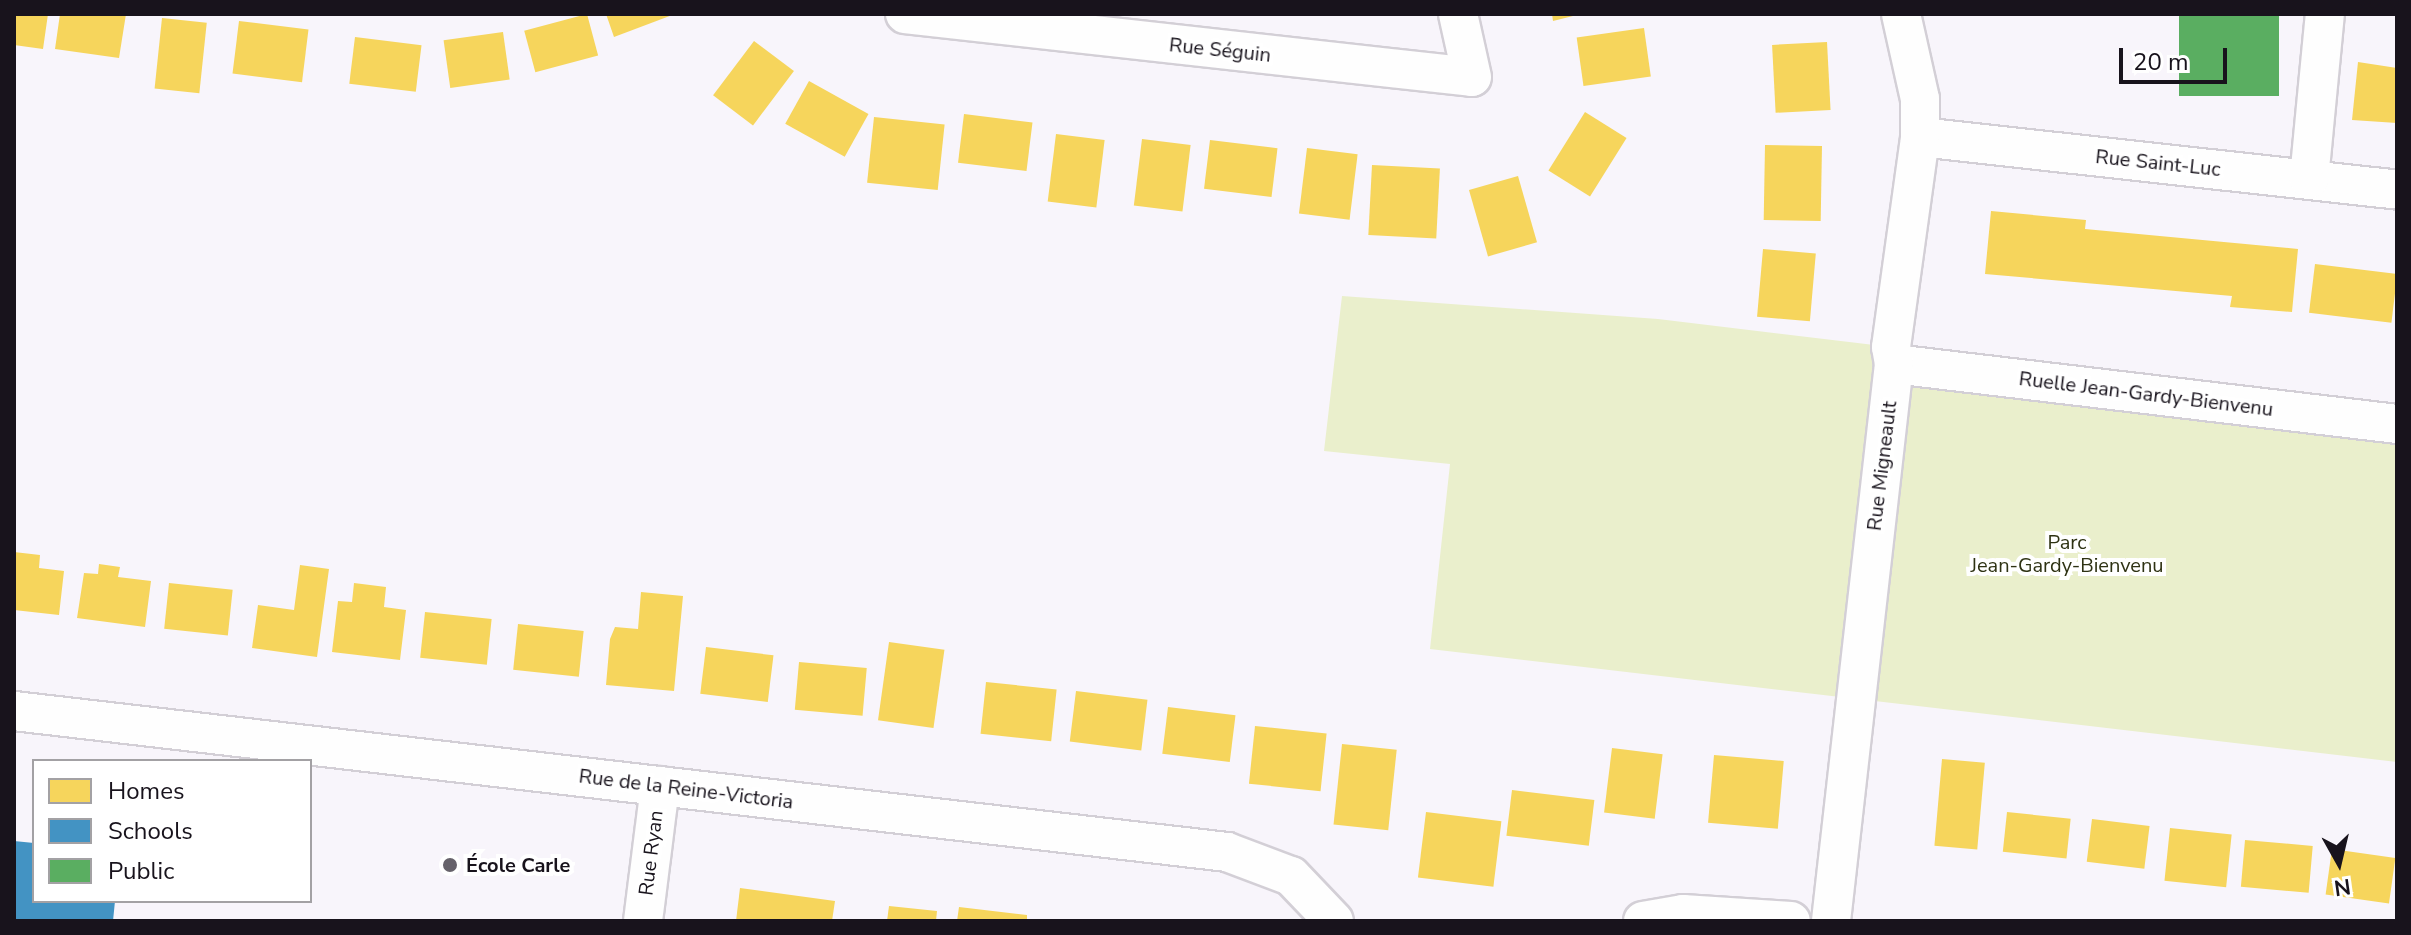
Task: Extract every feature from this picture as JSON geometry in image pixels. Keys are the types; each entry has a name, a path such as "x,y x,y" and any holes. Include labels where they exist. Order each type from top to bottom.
{"street":[{"name":"Rue Séguin","path":"905,14 1472,77 1458,14"},
{"name":"Rue Migneault","path":"1831,921 1894,364 1891,347 1920,137 1920,99 1901,14"},
{"path":"2309,179 2325,14"},
{"name":"Rue Saint-Luc","path":"1920,137 2397,190"},
{"name":"Ruelle Jean-Gardy-Bienvenu","path":"1894,364 2397,424"},
{"name":"Rue de la Reine-Victoria","path":"14,711 1227,852 1291,876 1334,921"},
{"name":"Rue Ryan","path":"643,921 660,786"},
{"path":"1643,921 1697,914 1791,921"}],"green space":[{"name":"Parc Jean-Gardy-Bienvenu","path":"1342,296 1658,319 1891,347 2397,424 2397,762 1430,649 1450,464 1324,451"}],"building: Homes":[{"path":"14,14 48,14 43,49 14,45"},
{"path":"60,14 126,14 119,58 55,49"},
{"path":"587,14 598,56 535,72 524,31"},
{"path":"606,14 675,14 614,37"},
{"path":"1552,14 1577,14 1577,15 1553,21"},
{"path":"162,18 207,23 199,93 155,89"},
{"path":"239,21 308,30 302,82 233,74"},
{"path":"1644,28 1651,77 1583,86 1577,37"},
{"path":"503,32 510,80 450,88 444,40"},
{"path":"355,37 422,45 416,92 349,84"},
{"path":"754,41 794,71 753,125 713,95"},
{"path":"1827,42 1831,110 1776,113 1772,45"},
{"path":"2358,62 2397,68 2397,123 2352,120"},
{"path":"809,81 868,114 845,157 785,124"},
{"path":"1585,112 1627,138 1590,196 1548,171"},
{"path":"964,114 1032,122 1027,171 958,163"},
{"path":"874,117 945,124 938,190 867,183"},
{"path":"1056,134 1105,140 1096,207 1048,201"},
{"path":"1142,139 1191,145 1182,211 1134,206"},
{"path":"1210,140 1277,148 1272,197 1204,189"},
{"path":"1765,145 1822,146 1821,221 1764,220"},
{"path":"1307,148 1358,154 1350,220 1299,214"},
{"path":"1372,165 1440,169 1436,238 1368,235"},
{"path":"1518,176 1537,242 1488,256 1469,190"},
{"path":"1991,211 2086,220 2085,229 2298,249 2292,312 2230,307 2232,296 1985,274"},
{"path":"1763,249 1816,254 1810,321 1757,317"},
{"path":"2315,264 2397,274 2391,323 2309,313"},
{"path":"14,552 40,555 39,568 64,571 59,615 14,610"},
{"path":"99,564 120,567 118,577 151,581 145,627 77,618 84,573 98,574"},
{"path":"300,565 329,569 317,657 252,648 258,605 294,610"},
{"path":"169,583 233,590 228,635 164,629"},
{"path":"354,583 386,587 384,607 406,610 400,660 332,652 338,601 352,602"},
{"path":"641,592 683,596 674,691 606,685 610,639 615,627 638,629"},
{"path":"425,612 492,619 487,665 420,658"},
{"path":"518,624 584,631 579,677 513,670"},
{"path":"889,642 944,650 933,728 878,720"},
{"path":"706,647 773,655 768,702 700,694"},
{"path":"799,662 867,668 863,716 795,710"},
{"path":"986,682 1057,689 1051,741 981,734"},
{"path":"1076,691 1147,700 1141,750 1070,742"},
{"path":"1168,707 1235,715 1230,762 1162,754"},
{"path":"1255,726 1327,734 1321,791 1249,784"},
{"path":"1342,744 1397,750 1388,830 1334,825"},
{"path":"1612,748 1663,754 1655,819 1604,813"},
{"path":"1714,755 1784,761 1778,829 1708,823"},
{"path":"1942,759 1985,763 1977,849 1934,846"},
{"path":"1512,790 1594,800 1589,846 1506,836"},
{"path":"1426,812 1501,821 1493,887 1418,878"},
{"path":"2007,812 2071,819 2066,858 2003,852"},
{"path":"2092,819 2150,826 2144,869 2087,862"},
{"path":"2170,828 2232,834 2226,887 2164,881"},
{"path":"2245,840 2313,846 2309,893 2241,887"},
{"path":"2332,849 2395,858 2389,903 2326,895"},
{"path":"740,888 835,901 832,921 736,921"},
{"path":"889,906 937,911 936,921 887,921"},
{"path":"959,907 1027,915 1027,921 957,921"}],"building: Schools":[{"path":"14,841 32,843 32,903 115,903 113,921 14,921"}],"building: Public":[{"path":"2179,14 2279,14 2279,96 2179,96"}],"place":[{"name":"École Carle","path":"450,865"}]}
